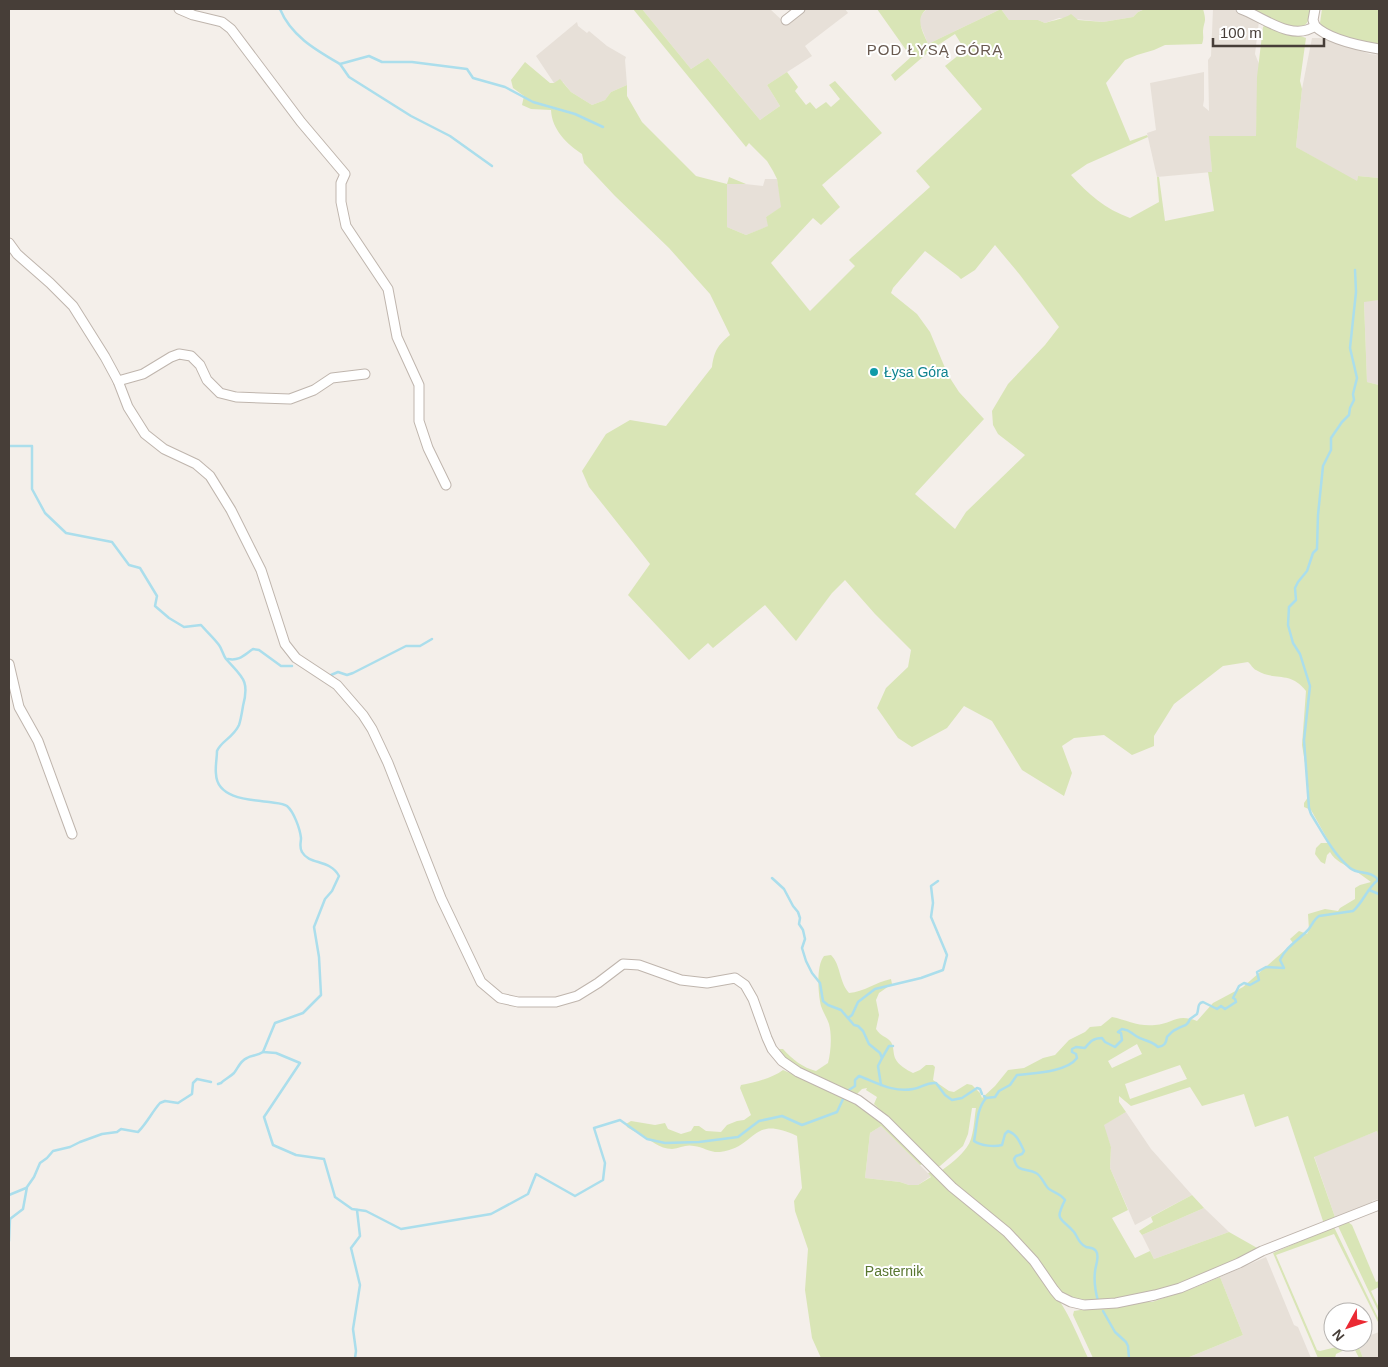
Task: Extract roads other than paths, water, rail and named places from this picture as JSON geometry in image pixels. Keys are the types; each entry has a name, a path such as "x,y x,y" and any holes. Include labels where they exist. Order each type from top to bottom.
{"street":[{"path":"179,9 193,15 222,22 231,29 301,122 345,174 341,184 341,193 346,226 388,289 397,337 419,385 419,422 428,448 446,485"},
{"path":"786,20 800,9"},
{"path":"1241,9 1288,30 1306,32 1315,26"},
{"path":"1314,9 1315,26 1326,34 1362,46 1379,49"},
{"path":"9,243 17,254 50,282 73,306 105,357 118,381 128,407 146,434 164,449 196,464 210,476 231,510 261,570 285,644 296,658 337,685 363,715 372,729 388,763 441,898 480,982 500,998 518,1002 556,1002 577,996 623,964 639,965 682,980 706,983 735,978 745,985 754,999 770,1044 782,1061 798,1072 858,1100 885,1120 952,1187 1018,1243 1059,1296 1077,1304 1091,1305 1134,1300 1180,1288 1238,1264 1262,1251 1379,1205"},
{"path":"118,381 143,374 179,354 191,356 200,366 207,380 220,393 236,397 290,399 314,390 332,378 365,374"},
{"path":"9,664 19,707 38,741 72,834"}],"waterway":[{"path":"280,9 297,35 313,48 340,64 369,56 382,62 412,62 467,69 473,78 505,87 533,102 575,114 603,127"},
{"path":"340,64 349,77 411,116 450,136 492,166"},
{"path":"986,1098 995,1097 999,1091 1010,1085 1017,1075 1050,1071 1072,1063 1077,1058 1076,1054 1072,1052 1072,1049 1076,1047 1085,1048 1090,1042 1099,1038 1115,1047 1122,1040 1121,1033 1118,1032 1122,1029 1158,1047 1163,1045 1172,1032 1186,1025 1197,1014 1201,1003 1203,1002 1217,1009 1221,1006 1225,1009 1236,1002 1233,998 1239,986 1244,983 1250,985 1259,980 1257,972 1266,967 1284,968 1280,960 1282,955 1307,931 1319,916 1353,911 1378,880 1372,875 1350,868 1338,856 1311,814 1304,740 1310,686 1288,625 1289,607 1296,600 1295,588 1307,571 1313,553 1317,549 1323,466 1331,450 1331,438 1349,415 1354,400 1353,394 1357,378 1350,348 1356,292 1355,270"},
{"path":"9,446 32,446 32,489 45,513 66,533 112,542 129,565 140,568 157,596 155,606 169,618 184,627 201,625 217,642 226,659 240,675 246,690 239,725 217,751 216,771 218,782 222,789 236,797 287,806 298,826 302,852 309,859 330,867 339,876 332,891 325,899 314,927 319,957 321,995 303,1013 275,1023 263,1052 276,1053 300,1063 264,1117 273,1145 296,1155 324,1159 335,1197 352,1209 366,1211 401,1229 491,1214 528,1194 536,1174 575,1196 603,1180 605,1163 594,1128 620,1120 647,1139 665,1143 699,1142 738,1137 759,1121 782,1116 802,1125 837,1112 844,1097"},
{"path":"331,675 338,672 347,675 353,673 406,646 420,646 432,639"},
{"path":"228,659 239,658 253,649 259,650 281,666 292,666"},
{"path":"772,878 784,889 798,912 799,924 805,939 802,948 812,973 820,983 823,1001 841,1010 854,1025 863,1031 869,1044 880,1053 882,1058 878,1066 881,1085"},
{"path":"848,1018 852,1015 858,1002 875,989 921,978 943,970 947,955 931,917 933,903 931,886 938,881"},
{"path":"1369,890 1379,894"},
{"path":"882,1058 889,1046 893,1046"},
{"path":"218,1084 234,1073 245,1059 263,1052"},
{"path":"849,1090 855,1086 855,1080 859,1076 899,1090 919,1088 929,1083 936,1083 945,1095 952,1100 962,1098 977,1088 980,1089 982,1094"},
{"path":"9,1241 10,1219 23,1209 27,1187 40,1163 53,1151 70,1147 102,1134 117,1132 121,1129 138,1132 160,1103 165,1101 178,1103 192,1094 193,1083 197,1079 211,1082"},
{"path":"984,1096 986,1098 979,1113 974,1141 984,1145 999,1146 1002,1145 1005,1134 1008,1131 1011,1132 1020,1142 1024,1151 1014,1159 1018,1167 1038,1174 1049,1189 1065,1200 1060,1212 1060,1219 1074,1232 1081,1244 1094,1249 1097,1253 1095,1288 1098,1301"},
{"path":"9,1195 26,1188"},
{"path":"355,1358 353,1329 360,1285 351,1248 360,1236 357,1210"},
{"path":"1103,1311 1115,1332 1126,1342 1129,1358"}],"place":[{"name":"Łysa Góra","path":"874,372"}],"district":[{"name":"POD ŁYSĄ GÓRĄ","path":"935,50"}],"park label":[{"name":"Pasternik","path":"894,1271"}]}
